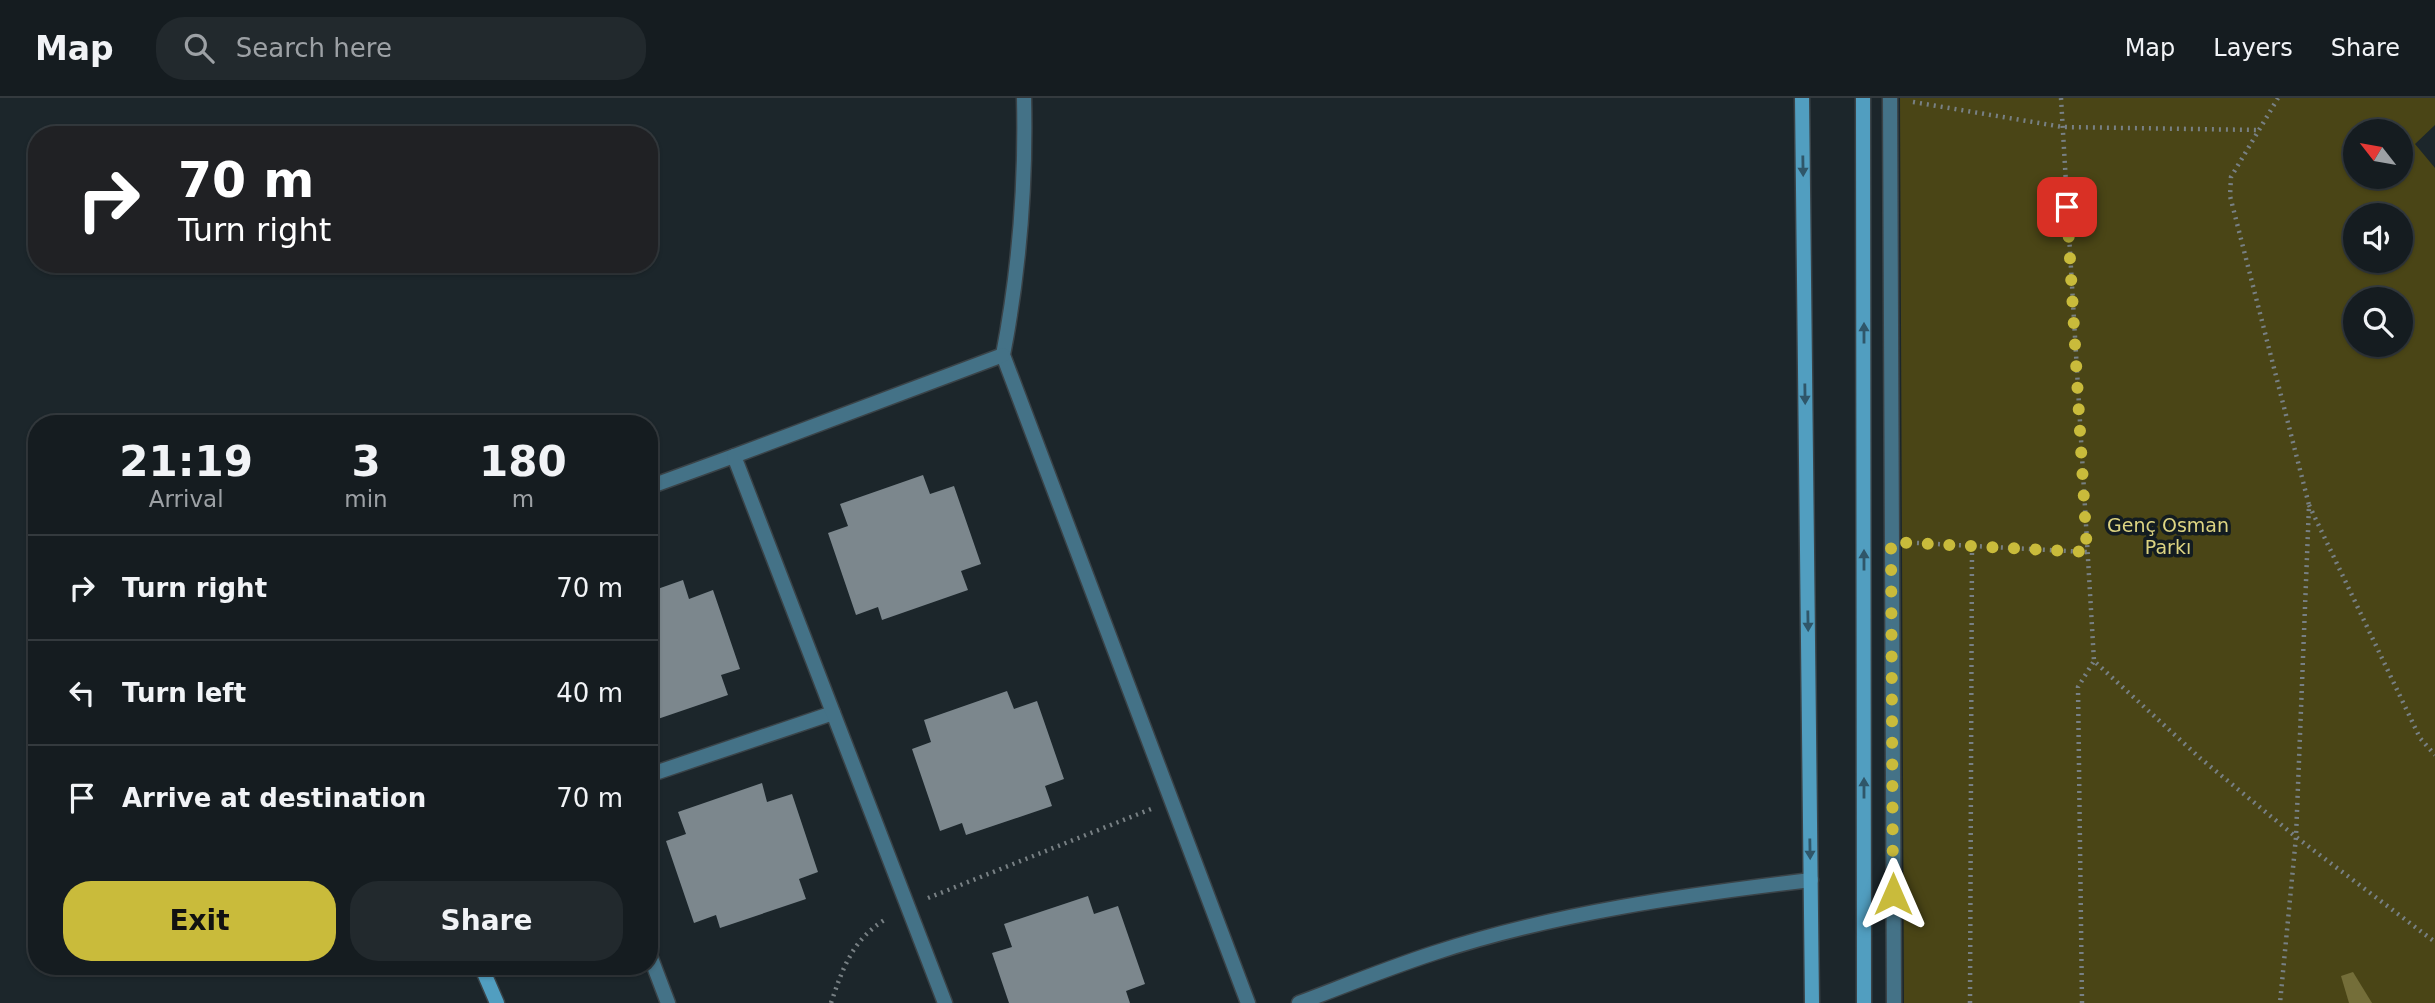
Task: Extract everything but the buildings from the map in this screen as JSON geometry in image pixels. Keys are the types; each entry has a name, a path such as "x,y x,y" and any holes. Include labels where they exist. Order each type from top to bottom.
{"main road":[{"path":"1802,98 1812,1003"},
{"path":"1863,98 1864,1003"},
{"path":"485,975 498,1003"}],"street":[{"path":"1024,98 1014,301 1003,355 1248,1003"},
{"path":"1894,1003 1891,542 1897,99"},
{"path":"658,484 1003,355"},
{"path":"734,456 945,1003"},
{"path":"658,772 833,713"},
{"path":"1299,1003 1436,953 1538,926 1642,904 1811,880"},
{"path":"657,975 668,1003"}],"path":[{"path":"2061,98 2094,661 2078,687 2082,1003"},
{"path":"2278,98 2231,177 2230,196 2309,505 2420,738 2435,755"},
{"path":"1897,99 2063,127 2259,130"},
{"path":"2280,1003 2296,837 2309,505"},
{"path":"1891,542 2087,552"},
{"path":"1970,1003 1972,546"},
{"path":"2094,661 2200,758 2296,837 2435,942"},
{"path":"831,1003 842,970 866,931 908,906 1170,800"}],"green space":[{"name":"Genç Osman Parkı","path":"1900,98 2435,98 2435,125 2415,144 2435,168 2435,1003 1904,1003"}],"shaded area":[{"path":"2353,972 2372,1003 2349,1003 2341,976"}],"route":[{"path":"1893,894 1891,542 2087,552 2067,207"}]}
